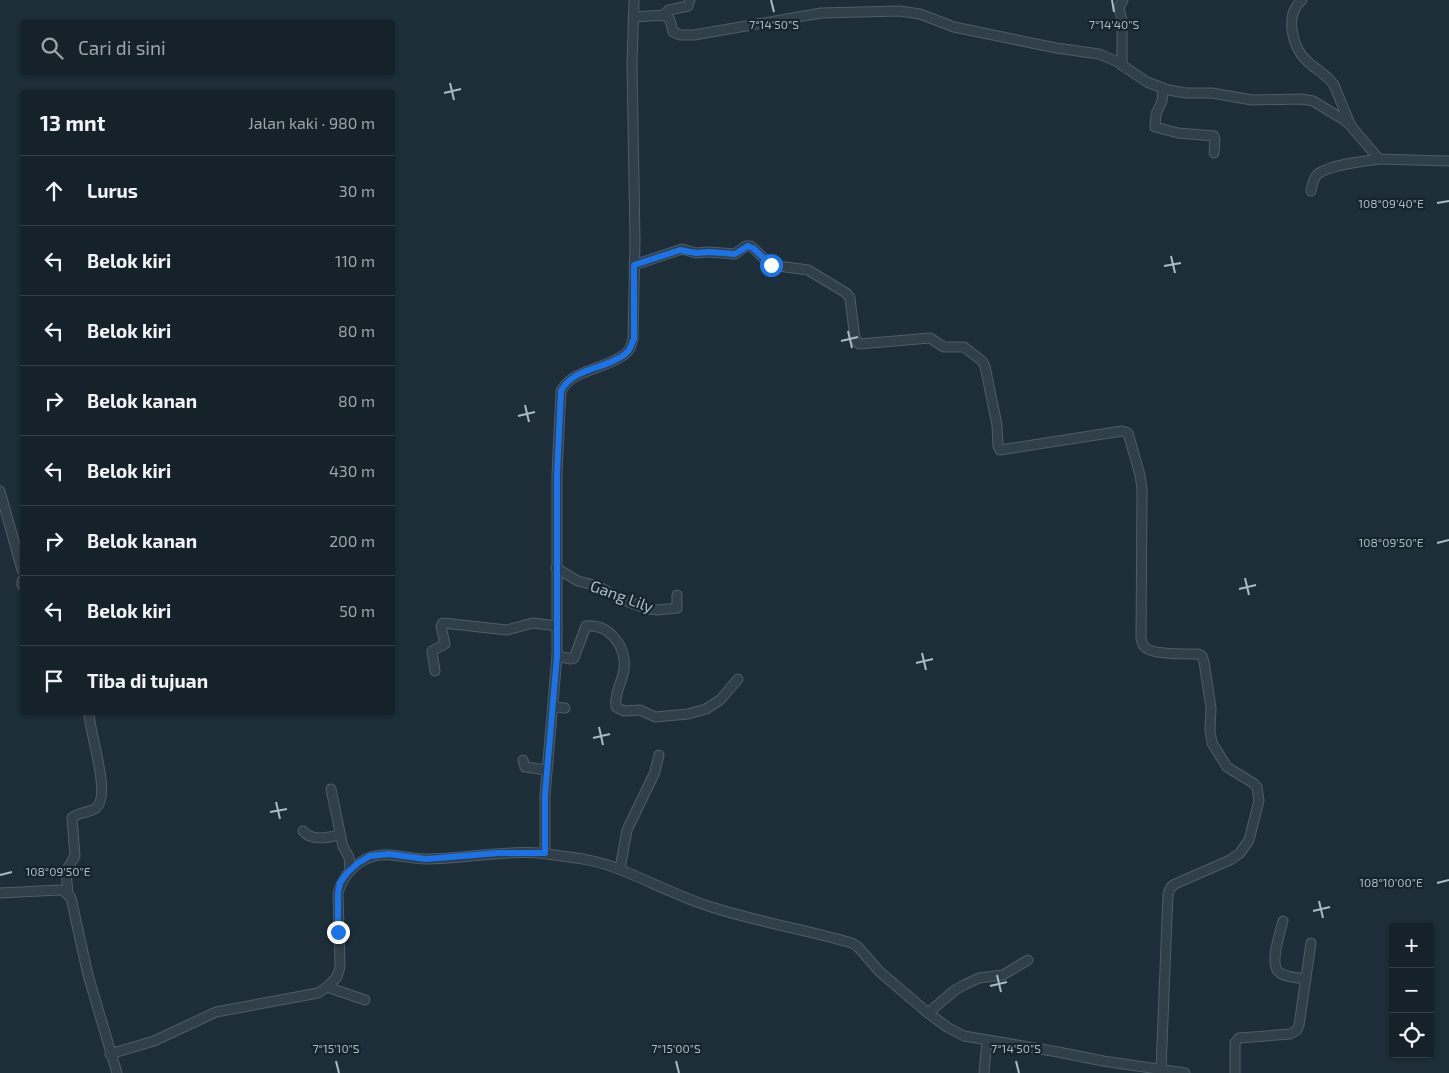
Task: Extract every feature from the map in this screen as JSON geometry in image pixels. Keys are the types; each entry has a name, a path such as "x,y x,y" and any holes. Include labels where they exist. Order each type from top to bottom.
{"street":[{"path":"545,853 547,770 557,656 557,474 561,391 566,382 575,375 606,366 624,355 630,350 634,339 632,64 634,0"},
{"path":"662,16 669,10 688,6 690,0"},
{"path":"1122,65 1122,21 1119,7 1123,0"},
{"path":"1302,0 1296,6 1290,24 1298,47 1307,62 1330,79 1334,85 1350,126"},
{"path":"633,17 668,17 673,32 681,35 694,35 821,13 900,11 920,14 954,27 1056,48 1099,54 1122,65 1147,82 1163,88 1186,93 1212,93 1252,100 1302,99 1313,101 1341,118 1350,126 1378,159"},
{"path":"1163,88 1162,101 1156,114 1155,127 1178,133 1214,136 1214,153"},
{"path":"1311,191 1316,176 1338,166 1378,159 1449,161"},
{"path":"634,265 680,250 696,253 735,254 746,246 751,246 771,265 808,270 846,293 850,298 855,339 859,344 930,338 944,347 964,347 982,361 985,366 1000,450 1122,431 1128,433 1142,489 1141,638 1143,645 1148,650 1157,652 1198,654 1202,656 1211,704 1210,730 1212,743 1227,767 1257,787 1259,796 1249,840 1240,853 1230,860 1175,884 1168,892 1161,1069"},
{"path":"0,491 20,563"},
{"name":"Gang Lily","path":"556,568 578,581 598,586 621,599 650,610 676,609 679,605 677,595"},
{"path":"435,671 432,651 444,646 441,626 443,623 507,630 533,623 557,626"},
{"path":"557,656 574,658 586,626 601,628 609,632 616,638 624,661 624,671 618,683 616,707 624,711 640,710 655,717 688,714 706,709 720,700 738,679"},
{"path":"553,707 565,708"},
{"path":"89,715 91,734 102,778 102,791 100,802 96,808 75,815 71,821 75,856 66,871 68,894 72,902 88,975 117,1073"},
{"path":"620,869 627,830 655,772 659,754"},
{"path":"523,760 525,767 547,770"},
{"path":"331,789 344,851 349,857 350,871"},
{"path":"304,830 306,834 317,838 340,835"},
{"path":"110,1054 154,1041 216,1012 244,1005 318,993 328,987 339,972 338,893 340,883 358,863 370,856 389,854 426,859 498,853 545,853 586,860 620,869 652,885 705,905 852,943 858,947 880,972 928,1013 947,1027 964,1036 1058,1052 1139,1070 1161,1069 1185,1073"},
{"path":"0,893 60,890 68,894"},
{"path":"1282,921 1274,960 1275,968 1283,975 1306,979"},
{"path":"1235,1073 1235,1043 1239,1038 1290,1034 1297,1030 1312,943"},
{"path":"928,1013 955,990 966,984 979,978 1003,975 1028,960"},
{"path":"328,987 365,1000"},
{"path":"984,1073 987,1041"}],"route":[{"path":"338,932 338,893 340,883 358,863 370,856 389,854 426,859 498,853 545,853 545,795 557,656 557,474 561,391 566,382 575,375 606,366 630,350 634,339 634,265 682,249 692,253 737,254 744,247 751,246 771,265"}]}
